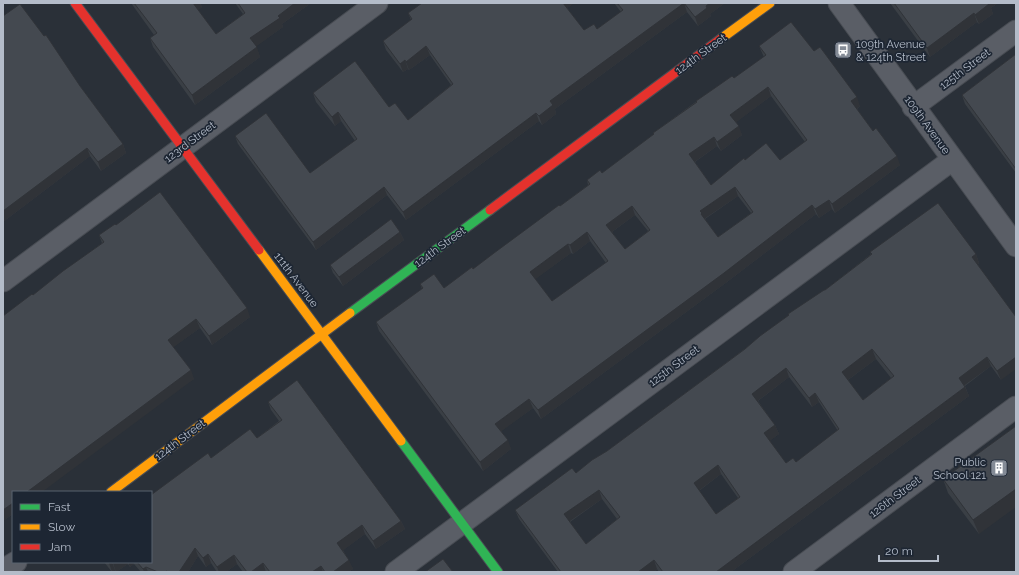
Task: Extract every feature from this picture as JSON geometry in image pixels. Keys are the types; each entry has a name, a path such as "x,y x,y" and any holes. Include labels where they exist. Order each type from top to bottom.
{"street":[{"name":"111th Avenue","path":"75,3 498,572"},
{"name":"123rd Street","path":"3,281 377,3"},
{"name":"124th Street","path":"111,491 321,334 770,3"},
{"name":"109th Avenue","path":"839,3 913,107 1016,246"},
{"name":"125th Street","path":"913,107 1016,31"},
{"name":"125th Street","path":"396,572 952,160"},
{"name":"126th Street","path":"794,572 1016,407"},
{"path":"3,570 14,563"}],"building":[{"path":"134,3 193,3 216,34 245,13 238,3 295,3 278,16 280,18 250,38 257,47 192,95 150,38 157,33"},
{"path":"422,3 563,3 584,30 594,24 597,29 623,10 617,3 684,3 550,101 553,105 539,116 536,113 403,212 384,187 313,242 235,136 266,113 310,173 357,139 338,112 332,117 313,93 355,61 389,107 395,103 408,120 453,84 426,46 406,62 405,60 400,64 383,41 412,19 408,13"},
{"path":"684,3 710,3 706,6 707,8 695,17"},
{"path":"894,3 989,4 975,15 974,13 927,48"},
{"path":"20,4 44,36 46,35 80,86 123,144 98,162 87,148 3,211 3,16"},
{"path":"791,22 814,51 820,47 857,97 851,101 873,131 876,128 897,156 832,204 829,200 815,209 812,205 724,273 538,410 529,399 495,424 508,440 480,462 376,322 423,288 420,284 434,274 444,288 472,267 473,269 559,205 560,206 590,184 587,180 600,170 602,173 654,134 653,133 697,102 696,101 732,76 734,78 766,55 759,46","holes":["768,87 807,140 780,160 766,143 745,160 744,158 711,185 689,154 714,137 717,142 739,126 730,115","735,187 753,212 718,237 700,211","632,206 650,230 625,249 606,225","587,232 608,261 552,301 530,272 568,244 570,245"]},
{"path":"1016,54 1016,169 962,95"},
{"path":"160,192 247,308 209,336 196,319 168,340 191,370 28,491 12,491 12,504 3,510 3,316 104,242 99,235 115,224 116,225"},
{"path":"938,203 976,254 972,257 1016,317 1016,357 997,371 987,357 959,378 965,387 716,572 663,572 654,560 638,572 561,572 515,510 572,468 576,473 592,460 607,451 745,349 789,315 788,314 825,290 872,254 870,252","holes":["872,349 894,376 863,400 842,372","786,368 809,398 815,393 839,429 796,462 793,458 786,463 764,433 775,425 752,394","718,465 740,497 716,514 694,483","599,490 620,517 586,544 564,514"]},
{"path":"391,219 400,232 339,277 330,265"},
{"path":"297,380 401,521 373,541 362,525 337,543 349,560 333,572 325,572 321,566 312,572 270,572 263,563 251,572 247,572 234,555 217,567 208,554 203,558 195,548 179,572 158,572 146,567 143,569 138,563 152,563 152,494 208,453 211,458 250,429 257,438 282,420 268,402"},
{"name":"Public School 121","path":"1016,426 1016,489 973,520 943,479"},
{"path":"443,559 453,572 425,572"}],"traffic: fast":[{"path":"350,313 490,210"},
{"path":"401,441 498,572"}],"traffic: slow":[{"path":"722,38 770,3"},
{"path":"259,250 401,441"},
{"path":"112,491 350,313"}],"traffic: jam":[{"path":"75,3 259,250"},
{"path":"490,210 722,38"}],"place":[{"name":"109th Avenue & 124th Street","path":"843,50"},
{"name":"Public School 121","path":"999,468"}]}
